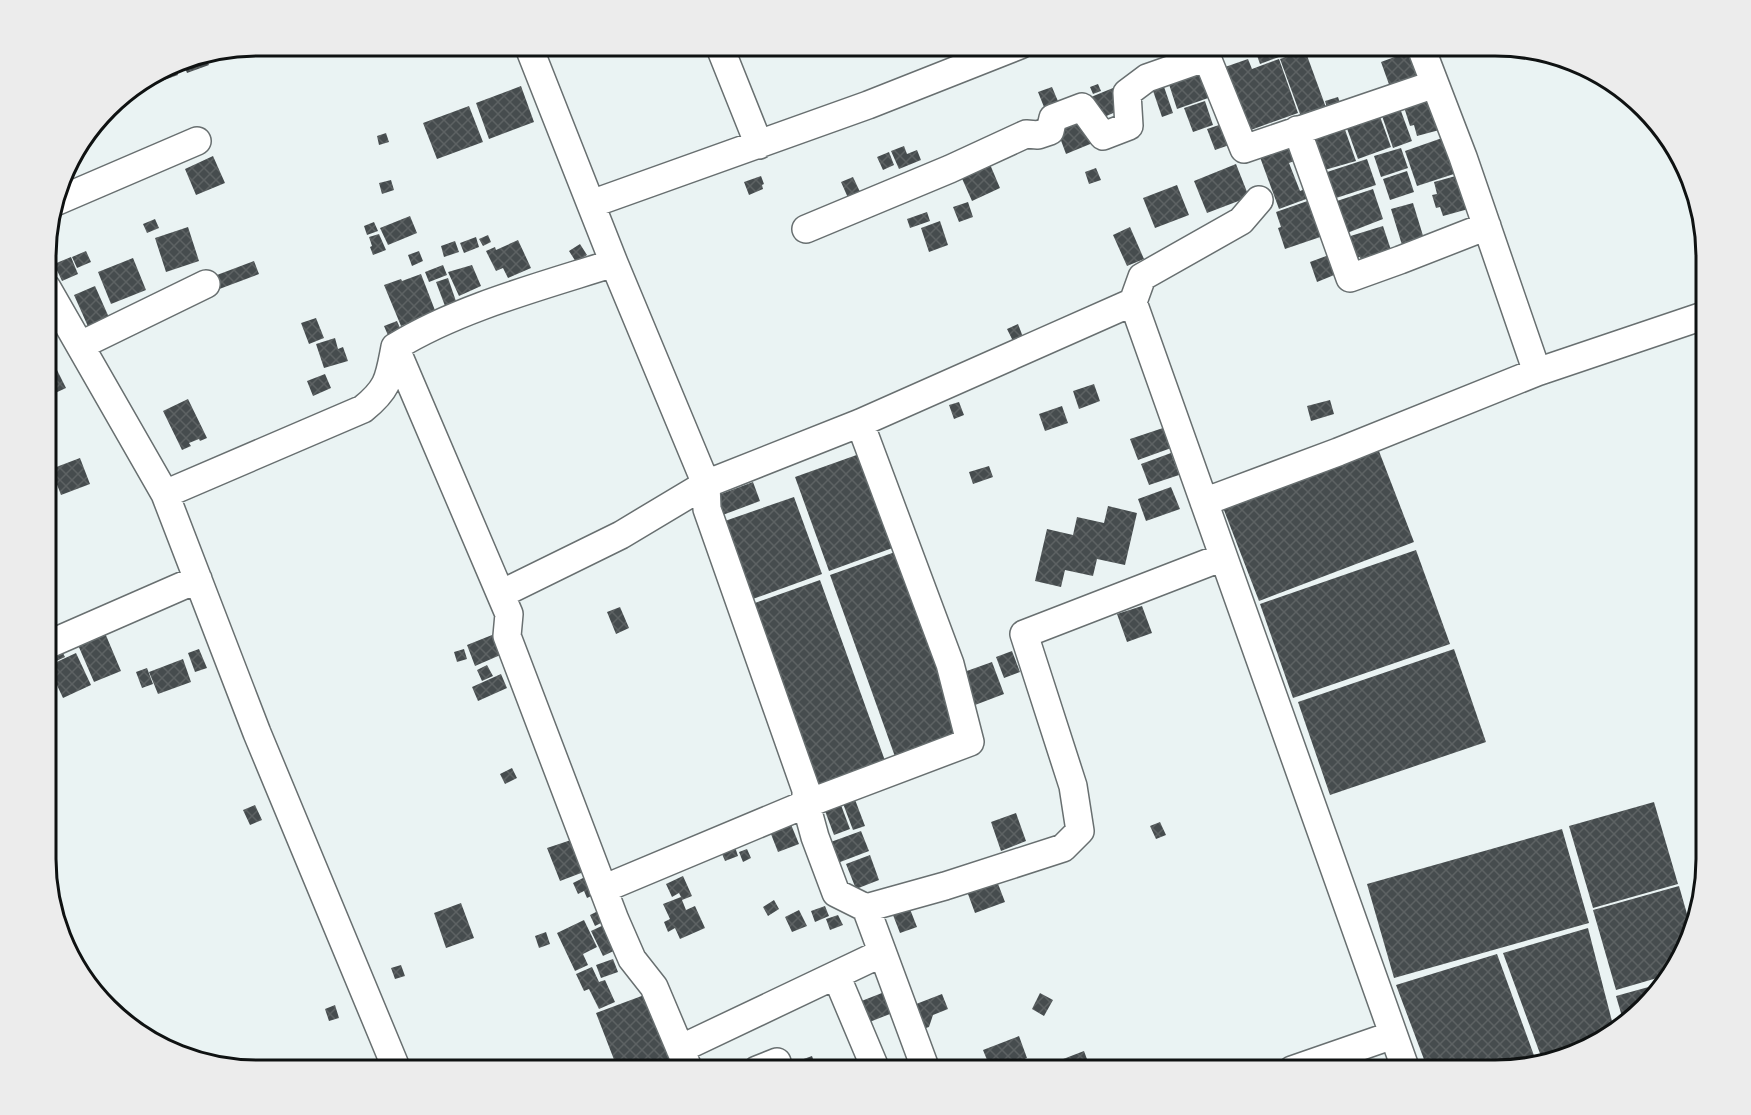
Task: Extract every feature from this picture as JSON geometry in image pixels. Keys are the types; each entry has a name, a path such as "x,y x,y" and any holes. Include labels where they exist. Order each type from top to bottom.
{"street":[{"path":"532,56 614,263 706,484 707,509 806,790 806,804 815,837 836,893 866,908 945,886 1063,848 1080,831 1073,786 1024,634 1224,557"},
{"path":"723,56 759,145"},
{"path":"591,204 868,105 992,56"},
{"path":"806,229 950,169 1026,134 1038,135 1050,130 1053,118 1082,106 1103,136 1129,126 1127,93 1148,78 1194,56"},
{"path":"1206,56 1244,149 1435,84"},
{"path":"1424,56 1537,372"},
{"path":"1298,129 1350,278 1486,226"},
{"path":"64,198 197,141"},
{"path":"1259,200 1241,221 1142,277 1133,302 1402,1059"},
{"path":"394,347 420,332 503,299 614,263"},
{"path":"81,345 206,284"},
{"path":"501,594 621,535 706,484 860,423 1133,302"},
{"path":"56,303 165,494 257,733 393,1060"},
{"path":"1204,502 1338,452 1537,372 1695,319"},
{"path":"165,494 363,409 379,396 389,376 394,347"},
{"path":"394,347 509,614 507,636 603,889 632,959 654,987 685,1059 836,975 882,953"},
{"path":"603,889 806,804 970,742 950,664 860,423"},
{"path":"56,641 198,579"},
{"path":"866,908 922,1059"},
{"path":"836,975 872,1060"},
{"path":"1324,1059 1394,1035"}],"building":[{"path":"1257,56 1282,56 1260,64"},
{"path":"1288,56 1307,56 1328,113 1303,122 1280,59"},
{"path":"1397,56 1419,56 1427,78 1391,90 1381,62"},
{"path":"1248,59 1252,69 1279,59 1298,113 1248,131 1225,67"},
{"path":"208,62 209,65 187,73 185,69"},
{"path":"1199,64 1211,97 1177,109 1166,75"},
{"path":"177,72 178,75 153,84 156,82"},
{"path":"1162,81 1173,113 1162,117 1151,85"},
{"path":"1098,84 1101,91 1093,94 1090,87"},
{"path":"521,86 534,122 489,139 476,103"},
{"path":"1052,87 1060,106 1046,112 1038,92"},
{"path":"1113,88 1122,109 1100,119 1091,97"},
{"path":"1432,93 1443,129 1417,136 1414,125 1410,126 1404,107"},
{"path":"1338,97 1342,109 1329,114 1325,101"},
{"path":"1205,101 1213,125 1193,132 1184,108"},
{"path":"1398,103 1412,141 1393,148 1380,110"},
{"path":"469,106 483,142 437,159 423,123"},
{"path":"1378,111 1391,147 1358,159 1345,123"},
{"path":"1085,115 1095,142 1066,154 1056,127"},
{"path":"1228,122 1235,143 1215,150 1207,129"},
{"path":"1343,124 1356,161 1321,171 1309,134"},
{"path":"386,133 389,142 379,145 377,136"},
{"path":"1445,137 1457,173 1417,186 1405,151"},
{"path":"1273,143 1276,152 1292,147 1297,160 1289,163 1300,191 1305,189 1309,198 1279,209 1257,149"},
{"path":"904,146 907,154 917,150 921,160 899,169 891,151"},
{"path":"1401,148 1408,168 1381,177 1374,156"},
{"path":"889,152 894,165 883,170 877,157"},
{"path":"213,156 225,183 196,195 185,169"},
{"path":"1367,159 1376,185 1333,199 1324,173"},
{"path":"989,162 1000,188 972,201 960,174"},
{"path":"1236,164 1249,197 1207,213 1194,181"},
{"path":"1096,168 1101,180 1089,184 1085,172"},
{"path":"1407,171 1414,192 1390,200 1383,179"},
{"path":"1463,174 1472,208 1443,216 1440,207 1436,208 1432,195 1437,194 1434,182"},
{"path":"761,176 763,189 749,195 744,182"},
{"path":"853,177 861,194 849,200 841,182"},
{"path":"391,180 394,190 382,194 379,183"},
{"path":"1177,185 1189,215 1155,228 1143,198"},
{"path":"1373,189 1383,219 1342,235 1331,203"},
{"path":"1316,198 1329,234 1285,249 1278,228 1281,227 1276,212"},
{"path":"968,202 973,217 959,222 953,207"},
{"path":"1413,203 1424,239 1402,245 1391,209"},
{"path":"927,212 930,221 910,228 907,219"},
{"path":"410,216 417,233 388,245 380,228"},
{"path":"155,219 159,228 147,233 143,224"},
{"path":"940,221 948,245 929,252 921,228"},
{"path":"374,222 378,231 367,235 364,226"},
{"path":"1383,226 1391,250 1361,260 1360,257 1351,260 1344,238"},
{"path":"188,227 199,261 166,272 155,238"},
{"path":"1130,227 1144,259 1127,266 1113,235"},
{"path":"379,234 386,250 373,255 369,237"},
{"path":"488,235 491,242 483,246 479,239"},
{"path":"476,237 479,247 464,253 460,243"},
{"path":"518,240 531,268 508,278 503,268 496,271 486,251 495,247 496,250"},
{"path":"455,241 459,252 444,257 441,246"},
{"path":"580,244 587,255 576,262 569,251"},
{"path":"86,251 91,262 77,268 72,257"},
{"path":"419,251 423,261 412,266 408,255"},
{"path":"1337,252 1344,271 1317,282 1310,262"},
{"path":"71,257 78,274 62,281 56,263"},
{"path":"133,258 146,290 111,304 98,272"},
{"path":"254,261 259,274 214,291 209,278"},
{"path":"443,265 447,275 429,282 425,272"},
{"path":"472,265 481,286 459,296 448,272"},
{"path":"421,274 436,313 401,326 384,285"},
{"path":"448,278 459,310 448,314 436,282"},
{"path":"95,286 111,322 90,331 74,295"},
{"path":"316,318 324,338 309,344 301,323"},
{"path":"397,321 403,335 390,340 384,326"},
{"path":"1018,324 1023,337 1013,341 1007,329"},
{"path":"335,338 338,349 343,347 348,361 324,368 316,344"},
{"path":"56,368 66,388 56,393"},
{"path":"325,374 331,388 313,396 307,381"},
{"path":"1094,384 1100,401 1079,409 1073,391"},
{"path":"188,399 207,438 189,443 191,446 182,450 163,411"},
{"path":"1330,400 1334,414 1311,421 1307,406"},
{"path":"959,402 964,415 954,419 949,405"},
{"path":"1062,406 1068,423 1045,431 1039,414"},
{"path":"1166,427 1174,447 1138,460 1130,439"},
{"path":"1377,446 1414,542 1259,601 1222,505"},
{"path":"865,452 898,546 829,571 795,477"},
{"path":"1171,453 1179,475 1149,485 1141,464"},
{"path":"80,458 90,484 61,495 56,482 56,467"},
{"path":"989,466 993,477 973,484 969,472"},
{"path":"753,482 760,501 720,516 713,497"},
{"path":"1171,487 1180,509 1146,521 1138,499"},
{"path":"794,497 822,574 750,600 722,522"},
{"path":"1108,506 1137,513 1125,565 1097,559 1093,576 1065,570 1061,587 1035,581 1047,529 1073,535 1077,517 1104,523"},
{"path":"1416,550 1450,644 1293,698 1260,604"},
{"path":"898,551 967,741 898,765 830,575"},
{"path":"820,580 888,769 820,793 752,604"},
{"path":"1142,606 1152,633 1127,642 1117,614"},
{"path":"620,607 629,628 616,634 607,612"},
{"path":"105,633 121,671 94,682 78,645"},
{"path":"497,633 505,653 475,666 467,645"},
{"path":"58,643 65,657 56,661 56,644"},
{"path":"199,649 207,668 195,672 188,653"},
{"path":"464,649 467,659 457,662 454,652"},
{"path":"1454,649 1486,742 1330,795 1298,702"},
{"path":"1012,651 1020,672 1004,678 996,657"},
{"path":"76,653 91,685 63,698 56,683 56,662"},
{"path":"183,659 191,682 158,694 149,672"},
{"path":"992,662 1004,694 975,705 964,672"},
{"path":"487,665 493,676 482,681 477,670"},
{"path":"147,668 153,684 142,688 136,672"},
{"path":"501,674 507,688 478,701 472,687"},
{"path":"512,768 517,778 505,784 500,774"},
{"path":"854,797 865,826 853,830 842,801"},
{"path":"1654,802 1678,884 1593,908 1569,826"},
{"path":"255,805 262,820 250,825 243,810"},
{"path":"841,805 850,829 834,835 825,811"},
{"path":"1016,813 1026,841 1001,851 991,822"},
{"path":"790,822 799,844 778,852 769,829"},
{"path":"1160,822 1166,835 1156,839 1150,826"},
{"path":"1562,829 1589,923 1394,978 1367,884"},
{"path":"861,831 869,851 835,864 828,843"},
{"path":"577,838 589,870 560,881 547,848"},
{"path":"734,844 738,856 725,861 720,849"},
{"path":"747,849 751,858 743,862 739,852"},
{"path":"870,855 879,880 856,889 846,864"},
{"path":"593,873 602,891 587,898 584,891 578,894 573,883"},
{"path":"683,876 692,896 682,900 686,910 695,906 705,928 680,939 675,928 668,932 664,922 670,919 663,904 681,897 679,893 672,897 666,884"},
{"path":"995,876 1005,902 975,913 965,886"},
{"path":"1679,886 1687,915 1675,948 1656,979 1616,990 1593,910"},
{"path":"774,900 779,909 768,916 763,907"},
{"path":"461,903 474,938 446,948 434,913"},
{"path":"908,904 917,927 900,933 891,910"},
{"path":"825,906 829,916 815,922 811,911"},
{"path":"602,909 607,920 595,926 590,915"},
{"path":"799,910 807,926 792,932 785,917"},
{"path":"838,915 843,925 830,930 826,919"},
{"path":"584,920 597,947 583,954 588,965 575,971 557,933"},
{"path":"608,923 620,948 603,956 591,931"},
{"path":"1588,928 1612,1021 1572,1044 1540,1054 1503,953"},
{"path":"546,932 550,944 539,948 535,936"},
{"path":"1497,954 1534,1056 1508,1059 1424,1059 1396,985"},
{"path":"613,959 618,972 601,978 596,965"},
{"path":"401,965 405,976 395,979 391,968"},
{"path":"592,967 599,982 605,980 615,1002 599,1009 589,989 584,991 576,974"},
{"path":"1649,987 1621,1014 1616,996"},
{"path":"887,991 895,1012 867,1023 859,1002"},
{"path":"1040,993 1053,1000 1044,1016 1032,1009"},
{"path":"647,994 672,1060 614,1060 596,1013"},
{"path":"942,994 948,1009 933,1015 929,1027 920,1030 911,1006"},
{"path":"335,1005 339,1018 329,1021 325,1009"},
{"path":"1019,1036 1027,1058 987,1059 983,1050"},
{"path":"1084,1051 1087,1059 1062,1059"}]}
